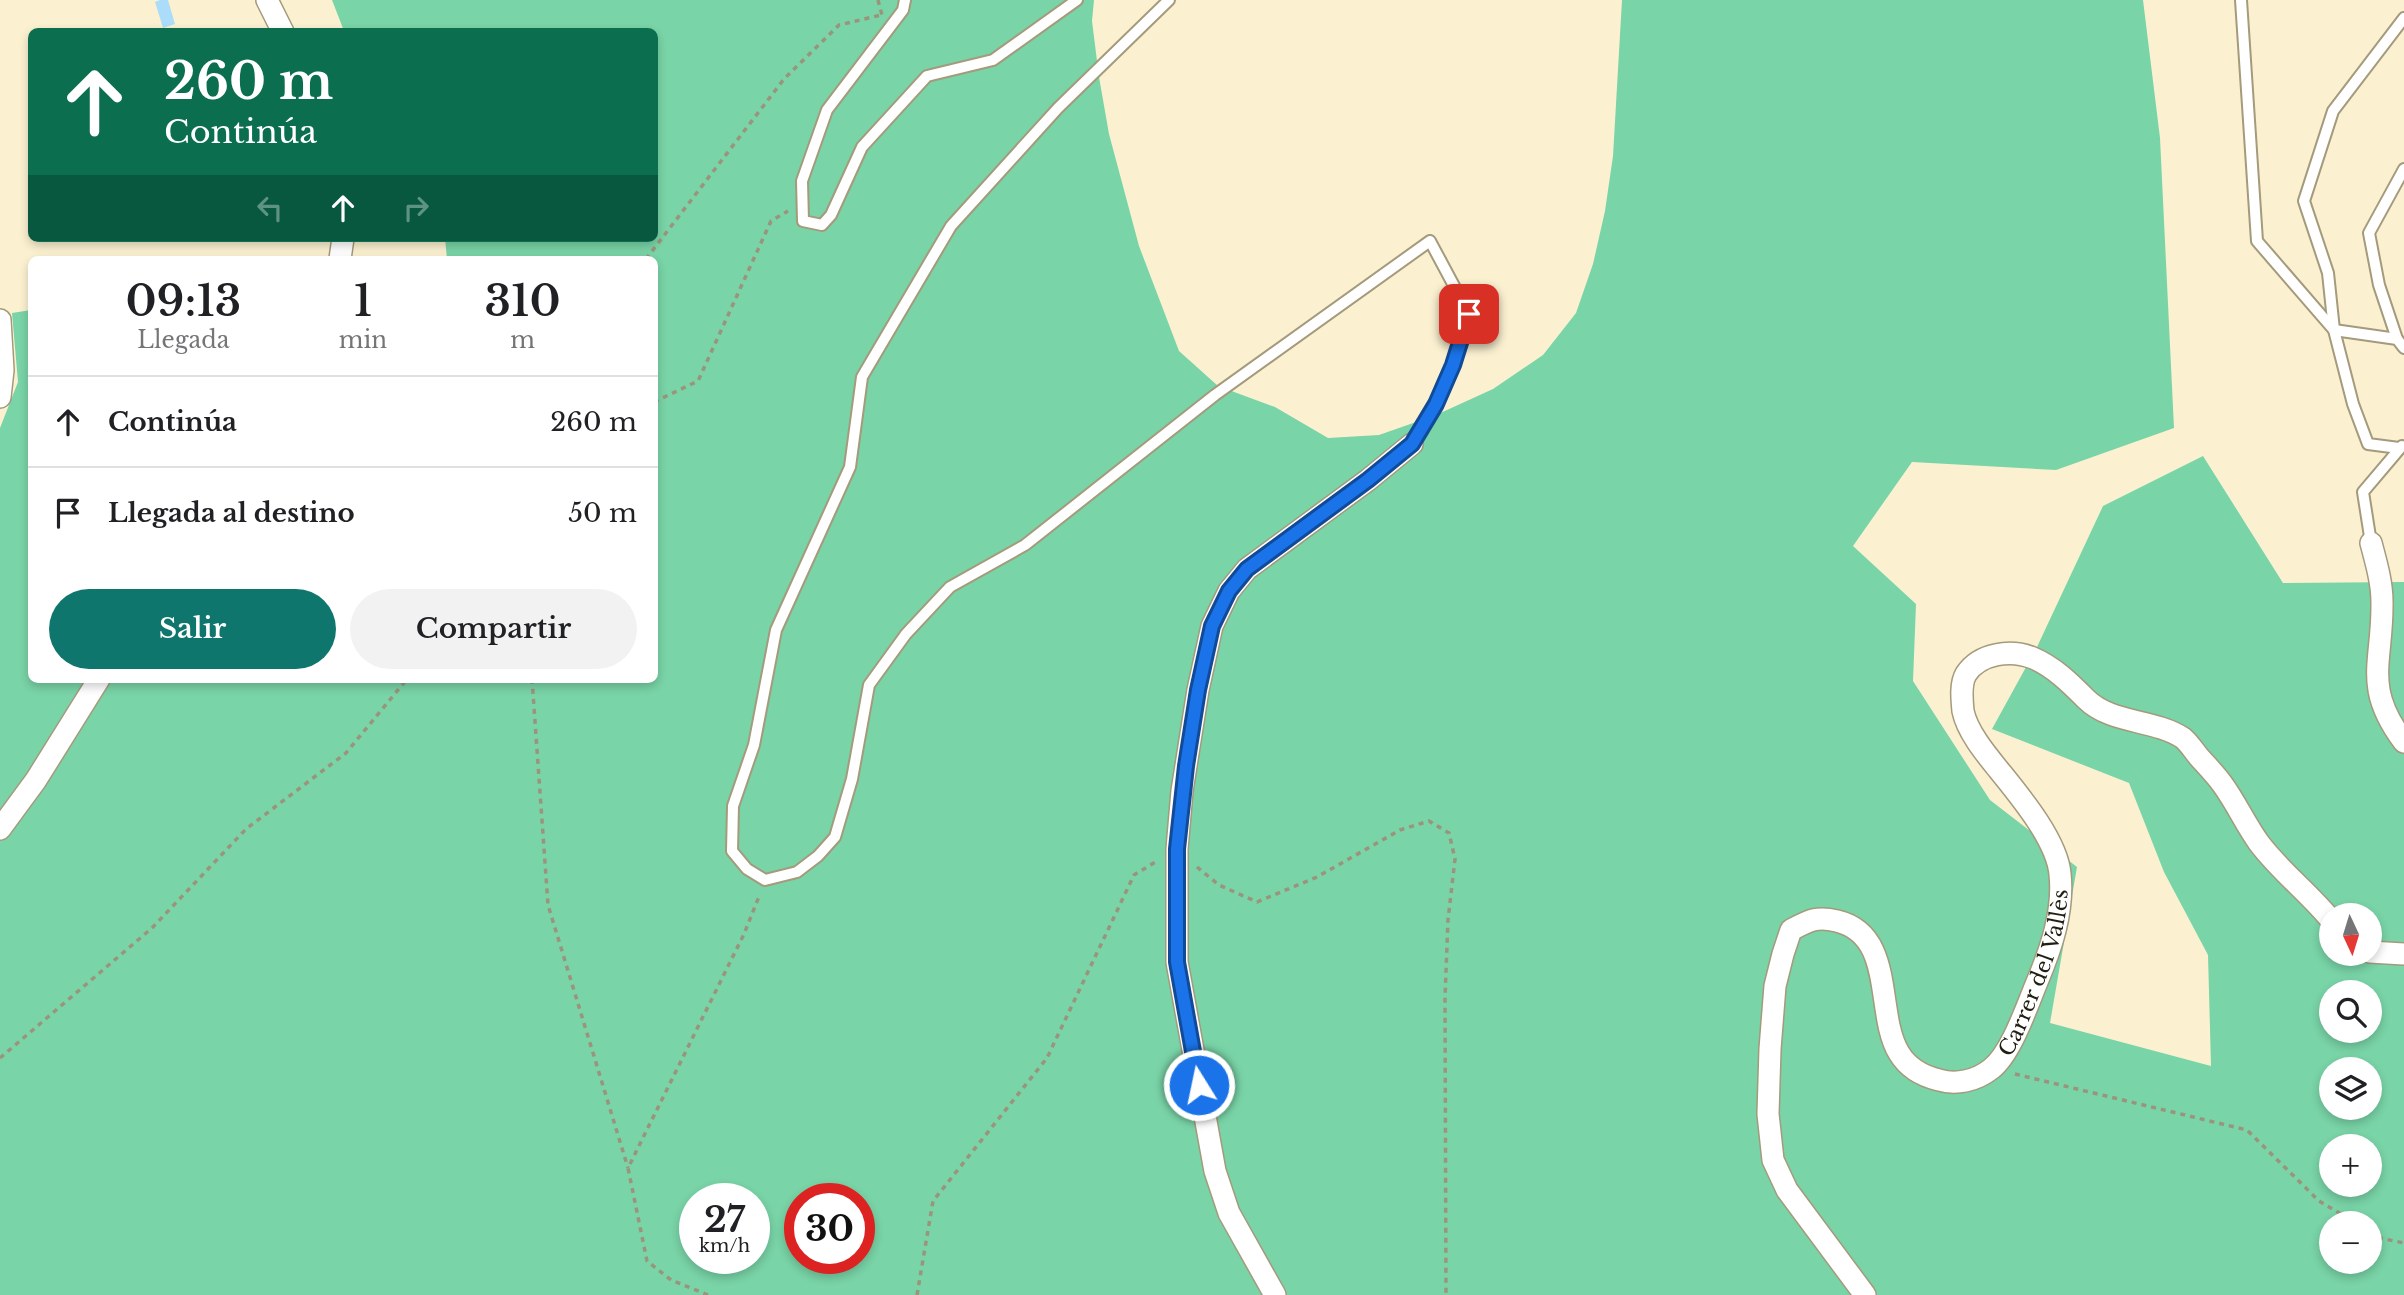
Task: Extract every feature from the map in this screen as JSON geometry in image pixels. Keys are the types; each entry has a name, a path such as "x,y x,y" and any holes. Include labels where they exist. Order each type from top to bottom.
{"street":[{"path":"267,0 281,28"},
{"path":"0,320 3,370 0,397"},
{"path":"1275,1295 1228,1213 1215,1171 1177,962 1177,849 1182,791 1198,690 1212,626 1229,591 1247,569 1368,480 1412,444"},
{"path":"2371,543 2382,600 2378,690 2390,723 2404,742"},
{"name":"Carrer del Vallès","path":"1865,1295 1787,1190 1773,1160 1768,1114 1775,986 1791,930 1821,917 1850,924 1868,942 1882,974 1892,1039 1910,1068 1951,1084 1972,1079 1992,1068 2010,1043 2042,970 2056,923 2060,901 2060,872 2053,850 2039,825 1987,756 1964,714 1962,692 1965,676 1978,661 1992,655 2029,656 2066,679 2093,706 2164,729 2184,739 2222,783 2260,843 2319,907"},
{"path":"0,829 36,780 97,683"},
{"path":"2382,953 2404,954"}],"lane":[{"path":"904,5 827,110 802,181 803,221 822,225 831,215 862,147 927,76 993,60 1077,0"},
{"path":"1169,0 1058,108 951,226 862,377 850,467 776,630 754,745 733,806 732,851 747,869 765,880 797,872 818,856 835,837 852,779 869,685 906,634 950,587 1025,545 1215,395 1430,241 1469,314 1453,365 1436,404 1412,444"},
{"path":"2241,0 2257,241 2334,330 2401,343"},
{"path":"2401,446 2368,444 2353,404 2334,330 2328,273 2304,201 2333,111 2404,18"},
{"path":"2401,343 2379,285 2369,233 2404,169"},
{"path":"2371,543 2363,492 2401,446"}],"path":[{"path":"878,0 883,15"},
{"path":"648,256 785,79 839,25 883,15 904,5"},
{"path":"658,400 698,381 771,221 802,203"},
{"path":"0,1058 152,928 246,829 346,753 404,683"},
{"path":"532,683 548,905 628,1168 646,1261 671,1280 708,1295"},
{"path":"917,1295 933,1201 1047,1058 1134,875 1177,849 1219,885 1257,902 1317,877 1400,830 1429,821 1448,833 1455,859 1448,920 1445,998 1446,1295"},
{"path":"628,1168 744,934 765,880"},
{"path":"1992,1068 2247,1130 2319,1201 2336,1211"},
{"path":"2382,1238 2404,1243"}],"green space":[{"path":"332,0 1094,0 1092,21 1109,134 1139,246 1179,351 1218,386 1275,407 1328,438 1379,435 1436,415 1493,389 1543,355 1576,313 1593,264 1605,211 1613,156 1622,0 2143,0 2160,138 2174,428 2056,470 1912,462 1853,546 1916,604 1913,681 1990,800 2077,867 2050,1023 2211,1066 2208,955 2164,872 2129,783 1992,729 2037,647 2103,506 2203,456 2283,583 2404,582 2404,1295 0,1295 0,428 18,382 12,313 28,310 28,683 658,683 658,256 447,256 445,242 658,242 658,28 343,28"}],"water":[{"path":"168,0 175,24 163,28 155,2"}],"route":[{"path":"1199,1085 1177,962 1177,849 1182,791 1198,690 1212,626 1229,591 1247,569 1368,480 1412,444 1436,404 1453,365 1469,314"}]}
